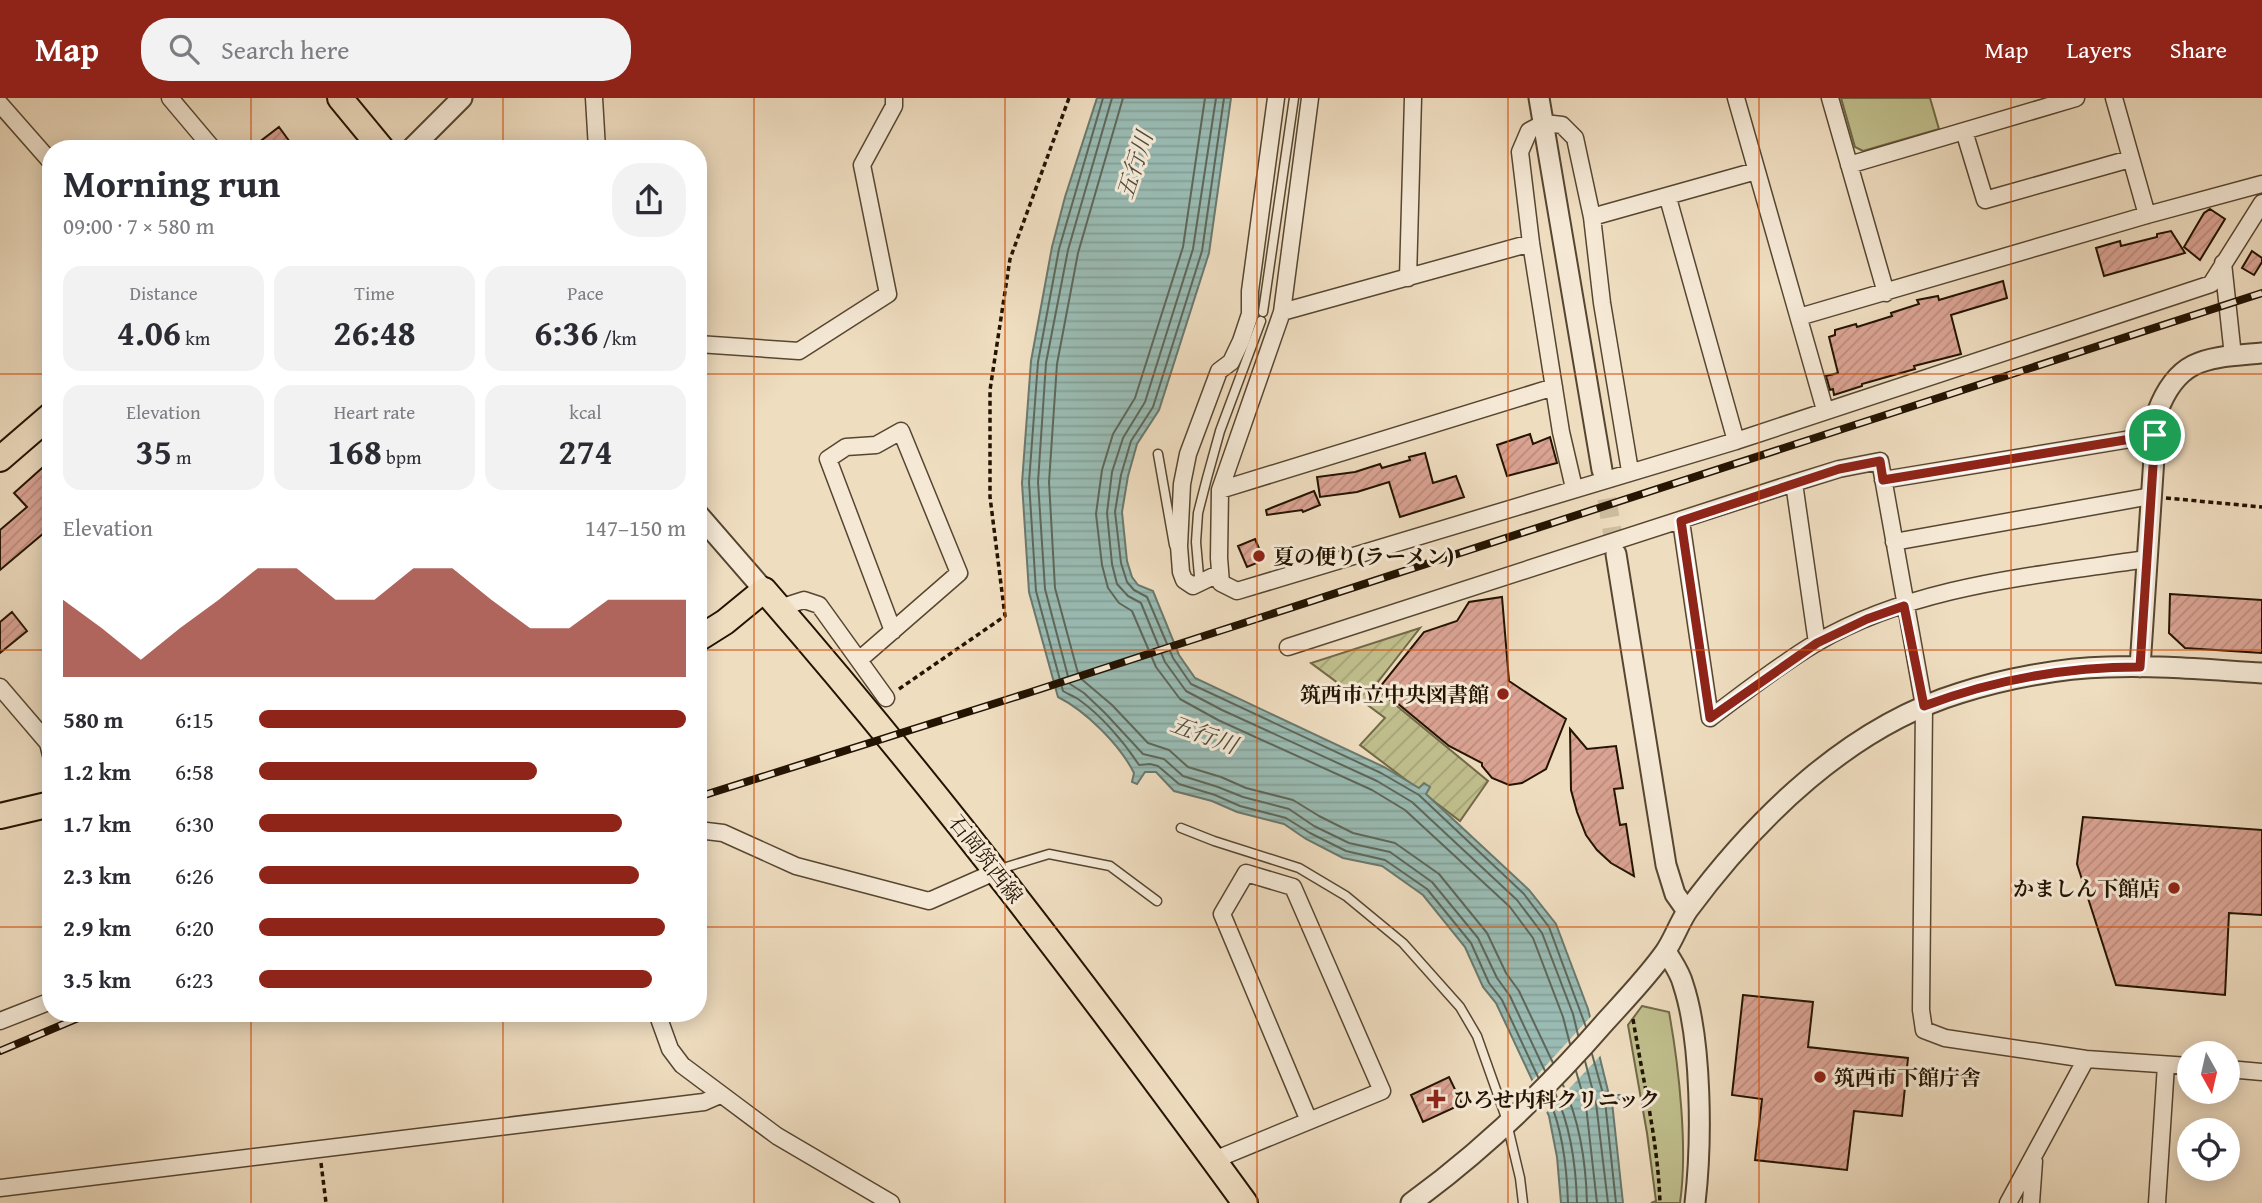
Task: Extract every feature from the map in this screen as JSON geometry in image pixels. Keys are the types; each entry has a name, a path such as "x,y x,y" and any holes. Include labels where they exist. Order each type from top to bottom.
{"main road":[{"path":"340,98 375,140"},
{"path":"0,459 42,423"},
{"path":"707,633 771,599"},
{"name":"石岡筑西線","path":"771,599 884,730 997,871 1245,1203"},
{"path":"0,816 42,806"}],"street":[{"path":"170,98 206,140"},
{"path":"420,140 462,98"},
{"path":"594,98 596,140"},
{"path":"707,345 799,351 888,294 862,165 894,106 894,98"},
{"path":"1266,318 1250,291 1276,98"},
{"path":"1310,98 1266,318 1220,490 1221,583 1237,592 1736,440 2211,284 2262,203"},
{"path":"1408,278 1413,98"},
{"path":"1539,98 1602,470"},
{"path":"1735,98 1825,410"},
{"path":"1830,98 1886,293"},
{"path":"1849,165 2077,98"},
{"path":"2114,98 2147,215"},
{"path":"0,104 42,152"},
{"path":"1574,488 1561,432 1531,243 1520,152 1529,131 1544,123 1562,125 1575,138 1592,217 1602,303 1630,471"},
{"path":"1964,131 1985,200 2130,159"},
{"path":"1592,217 1756,172"},
{"path":"1799,317 2262,184"},
{"path":"1668,198 1736,440"},
{"path":"1220,573 1193,586 1184,580 1180,565 1182,484 1188,454 1219,371 1231,362 1266,318 1531,243"},
{"path":"2223,263 2233,356"},
{"path":"2140,667 2146,559 2157,497 2155,435 2157,413 2165,391 2187,368 2203,360 2262,353"},
{"path":"1220,490 1554,387"},
{"path":"859,660 893,631 959,573 901,431 876,444 846,447 828,459 893,631"},
{"path":"1883,480 2155,435"},
{"path":"1289,647 1794,483 1839,469 1880,461 1924,706 1921,1010 1924,1030 1945,1038 2086,1059 2177,1065"},
{"path":"1794,483 1817,643"},
{"path":"1894,542 2157,497"},
{"path":"1681,521 1710,718 1817,643 1867,619 1967,587 2146,559"},
{"path":"707,524 771,599 804,600 819,605 886,698"},
{"path":"1616,554 1666,865 1675,894 1687,911"},
{"path":"1411,1203 1447,1177 1511,1122 1627,1006 1665,951 1687,911 1747,840 1788,796 1869,735 1924,706 1959,693 1998,682 2065,671 2140,667 2262,673"},
{"path":"0,687 42,736"},
{"path":"707,831 723,833 796,866 929,901 997,871"},
{"path":"1214,1160 1309,1121 1381,1091 1293,887 1246,873 1222,914 1309,1121"},
{"path":"1665,951 1684,985 1694,1042 1698,1132 1696,1203"},
{"path":"0,1021 42,1005"},
{"path":"660,1022 670,1049 682,1065 720,1095 777,1136 891,1203"},
{"path":"2008,1203 2086,1059"},
{"path":"2157,1203 2166,1065"},
{"path":"2240,1070 2262,1072"},
{"path":"0,1188 704,1102 720,1095"},
{"path":"2031,1203 2035,1155"}],"lane":[{"path":"1199,576 1196,542 1198,513 1207,478 1220,431 1266,318 1294,98"},
{"path":"1158,454 1172,536 1180,565"},
{"path":"1181,828 1299,868 1346,896 1403,943 1460,1007 1478,1036 1511,1122 1523,1203"},
{"path":"997,871 1049,854 1110,866 1157,901"}],"path":[{"path":"886,698 1004,616 990,497 990,390 1010,259 1069,98"},
{"path":"2157,497 2262,507"},
{"path":"1627,1006 1651,1116 1660,1203"},
{"path":"319,1149 326,1203"}],"shaded area":[{"path":"1841,98 1930,98 1939,129 1863,151 1855,147"},
{"path":"1420,628 1374,687 1488,781 1460,821 1360,745 1385,718 1311,663"},
{"path":"1642,1006 1669,1012 1681,1108 1683,1158 1680,1203 1651,1203 1656,1201 1628,1025"}],"water":[{"name":"五行川","path":"1097,98 1231,98 1209,253 1159,410 1137,444 1128,476 1122,512 1127,561 1132,577 1138,585 1153,591 1179,655 1195,678 1384,767 1419,788 1424,783 1430,787 1426,794 1529,890 1556,924 1588,1009 1609,1095 1621,1095 1622,1099 1612,1102 1623,1203 1561,1203 1557,1157 1549,1116 1496,1003 1483,987 1465,947 1423,895 1382,866 1343,858 1284,824 1174,791 1156,772 1145,772 1137,784 1132,782 1134,773 1111,740 1080,711 1058,697 1029,592 1022,483 1031,361 1052,247"}],"pier":[{"path":"1593,1014 1603,1053 1544,1115 1530,1083"}],"building":[{"path":"279,127 288,140 262,140"},
{"path":"2210,209 2225,219 2200,260 2184,247 2204,213"},
{"path":"2171,231 2185,253 2104,276 2096,248 2120,241 2121,246"},
{"path":"2252,251 2262,258 2254,275 2242,268"},
{"path":"2003,281 2007,298 1951,315 1961,354 1914,366 1915,369 1834,395 1833,389 1830,390 1826,376 1838,373 1829,337 1835,335 1835,330 1856,324 1857,327 1892,316 1891,313 1919,304 1917,300 1938,296 1939,300"},
{"path":"1530,434 1533,444 1550,437 1557,463 1507,476 1497,445"},
{"path":"1425,453 1433,483 1456,476 1464,497 1400,517 1389,482 1357,492 1320,497 1317,477 1355,472 1380,464 1382,468"},
{"path":"42,468 42,535 0,570 0,530 27,507 14,493"},
{"path":"1314,491 1320,505 1303,512 1267,515 1266,510"},
{"path":"1255,539 1264,560 1247,567 1238,546"},
{"path":"2170,594 2262,600 2262,653 2185,648 2169,633"},
{"path":"1502,597 1509,681 1566,719 1546,769 1522,783 1509,785 1492,778 1482,763 1449,746 1379,688 1424,632 1457,621 1469,602"},
{"path":"12,612 27,631 0,653 0,622"},
{"path":"1570,729 1587,749 1616,746 1623,788 1614,789 1620,825 1626,824 1634,876 1611,863 1586,835 1571,790"},
{"name":"かましん下館店","path":"2083,817 2262,830 2262,915 2229,913 2225,995 2116,985 2077,864"},
{"name":"筑西市下館庁舎","path":"1743,995 1813,1002 1808,1047 1908,1058 1902,1116 1854,1111 1847,1170 1755,1160 1762,1099 1732,1095"},
{"name":"ひろせ内科クリニック","path":"1449,1077 1462,1104 1423,1122 1411,1095"}],"tunnel":[{"path":"1602,470 1616,554"}],"railway":[{"path":"707,794 1028,693 2262,293"},
{"path":"0,1051 69,1022"}],"place":[{"name":"夏の便り(ラーメン)","path":"1259,556"},
{"name":"筑西市立中央図書館","path":"1503,694"},
{"name":"かましん下館店","path":"2174,888"},
{"name":"筑西市下館庁舎","path":"1820,1077"},
{"name":"ひろせ内科クリニック","path":"1436,1099"}],"route":[{"path":"2155,435 2140,667 2065,671 1998,682 1924,706 1904,606 1867,619 1817,643 1710,718 1681,521 1839,469 1880,461 1883,480 2155,435"}]}
